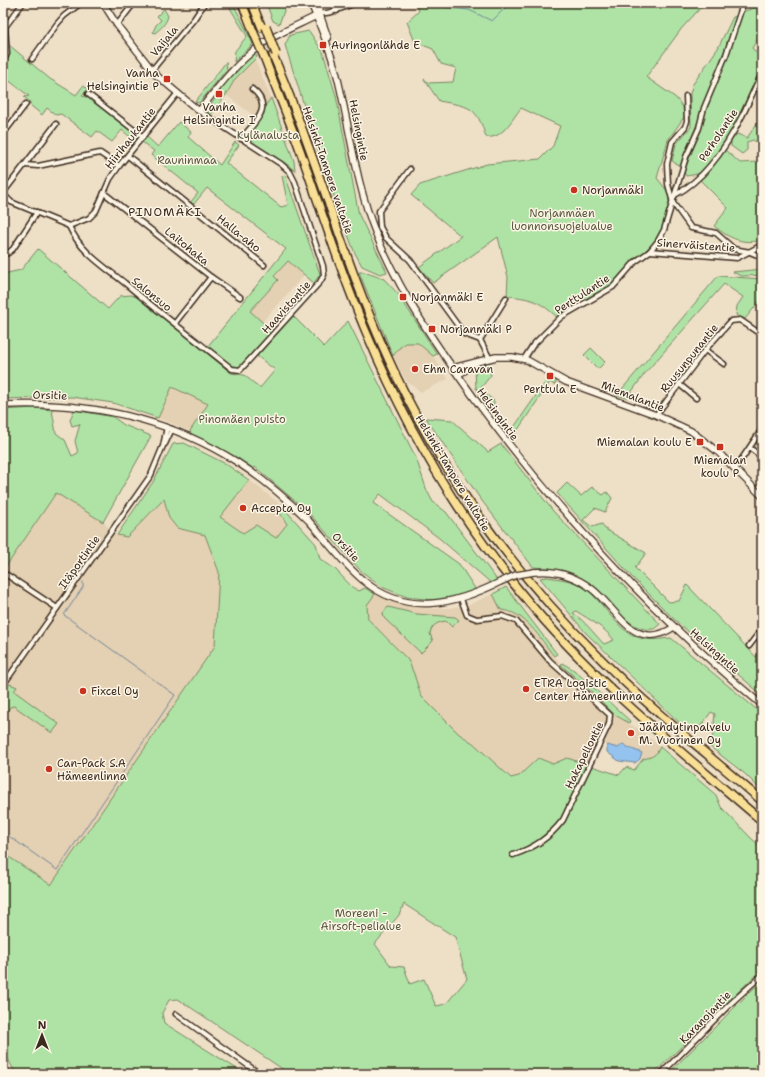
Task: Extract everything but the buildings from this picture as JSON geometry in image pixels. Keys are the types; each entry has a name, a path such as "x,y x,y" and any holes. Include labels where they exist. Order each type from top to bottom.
{"highway":[{"name":"Helsinki-Tampere valtatie","path":"242,3 299,148 337,259 367,336 421,446 462,512 520,592 572,650 620,700 762,821"},
{"name":"Helsinki-Tampere valtatie","path":"252,3 264,27 286,86 363,302 388,359 415,414 453,477 506,552 550,606 636,693 762,801"},
{"path":"257,3 264,27"}],"main road":[{"path":"103,3 117,25 152,70 177,94 199,111 228,75 249,54 272,38 319,17"},
{"name":"Helsingintie","path":"311,3 319,17"},
{"name":"Helsingintie","path":"316,3 334,63 360,185 375,232 397,278 453,368 517,456 562,511 611,564 674,627 762,705"},
{"name":"Miemalantie","path":"453,368 507,356 524,359 566,382 691,431 712,447 762,496"},
{"name":"Miemalantie","path":"458,375 477,363"},
{"name":"Orsitie","path":"3,405 32,404 83,407 122,414 169,428 218,451 275,490 308,521 356,573 377,590 390,596 418,603 441,603 461,599 516,575 534,572 558,573 584,583 594,590 620,620 640,633 658,635 663,634 674,627"}],"street":[{"path":"3,62 7,50 4,28 23,3"},
{"path":"32,59 60,20 81,3"},
{"path":"117,25 134,3"},
{"path":"334,3 334,11"},
{"name":"Vaijala","path":"152,70 194,19 204,4"},
{"path":"319,17 353,4"},
{"name":"Perttulantie","path":"524,359 533,345 562,317 613,287 635,262 650,251 664,230 686,157 699,128 704,108 726,55 742,7"},
{"name":"Perholantie","path":"675,196 710,166 720,152 742,117 762,74"},
{"path":"199,111 241,139 261,116 263,106 261,98 252,89"},
{"path":"88,94 143,137"},
{"name":"Hiirihaukantie","path":"68,226 92,215 96,211 110,179 119,166 177,94"},
{"path":"686,96 687,121 685,127 672,142 668,152 667,164 673,203 691,228 716,233 725,239 731,247 762,257"},
{"path":"3,134 26,104"},
{"path":"56,124 3,194 12,202 68,226"},
{"name":"Haavistontie","path":"232,369 240,370 243,367 316,287 324,275 322,261 298,188 290,172 281,164 241,139"},
{"path":"25,165 38,166 100,153 119,166"},
{"name":"Halla-aho","path":"128,156 264,265"},
{"path":"410,169 380,211 378,219 382,233 410,260 464,334 480,340 490,359"},
{"name":"Laitohaka","path":"104,192 211,277 240,297"},
{"path":"3,254 8,253 13,249 37,212"},
{"name":"Salonsuo","path":"68,226 78,243 85,251 133,292 175,323 232,369"},
{"name":"Sinerväistentie","path":"650,251 660,253 704,254 736,258 762,245"},
{"path":"175,323 211,277"},
{"path":"480,340 506,298"},
{"name":"Ruusunpunantie","path":"656,416 705,350 731,321 735,319 745,322 756,332 762,332"},
{"path":"705,350 724,364"},
{"path":"679,384 696,398"},
{"name":"Itäportintie","path":"3,685 151,475 169,428"},
{"path":"735,469 762,429"},
{"path":"750,448 762,457"},
{"path":"8,575 57,608"},
{"name":"Hakapellontie","path":"461,599 467,615 472,618 502,616 516,621 550,661 610,715 609,724 562,820 555,830 538,845 513,855"},
{"path":"749,646 762,628"},
{"name":"Karanojantie","path":"661,1074 728,1006 762,975"},
{"path":"176,1014 260,1074"},
{"path":"3,1068 7,1074"}],"shaded area":[{"path":"254,58 271,98 257,118 226,95 235,79"},
{"path":"288,261 304,275 262,322 250,311 278,280 274,276"},
{"path":"406,343 418,343 433,356 448,379 421,392 406,381 393,356 399,348"},
{"path":"172,387 208,404 190,431 158,418"},
{"path":"249,480 280,504 278,510 287,524 276,538 256,525 243,533 220,517"},
{"path":"56,493 103,522 116,535 127,537 164,499 169,518 177,528 205,535 219,572 215,646 51,885 3,853 3,571"},
{"path":"375,594 407,606 426,609 450,608 471,604 493,594 501,610 519,616 526,622 561,665 591,691 615,715 640,730 660,747 657,754 653,757 643,759 642,753 631,750 623,744 617,748 598,742 587,765 567,758 553,764 538,758 519,776 511,778 473,743 459,734 421,696 414,674 393,644 368,619 367,605"}],"green space":[{"path":"227,3 233,3 253,44 234,62 235,51 247,36"},
{"path":"266,3 287,3 279,24 273,21"},
{"name":"Norjanmäen luonnonsuojelualue","path":"415,3 659,3 664,9 671,3 705,3 682,28 646,77 676,98 683,107 684,117 668,140 657,178 668,192 669,203 664,228 655,241 634,259 611,286 571,306 557,317 535,301 507,296 508,277 498,237 433,283 419,267 461,236 411,195 420,185 487,164 540,159 553,146 560,126 521,108 502,132 492,137 486,137 479,119 470,109 439,101 424,79 429,83 453,82 456,68 441,64 433,49 415,42 407,22 419,11"},
{"path":"762,5 762,32 752,48 762,59 762,66 727,138 718,152 701,172 686,176 684,172 702,125 706,108 726,61 742,12"},
{"path":"164,9 168,16 167,19 163,26 155,33 153,32 156,25 161,20 157,16"},
{"path":"737,16 681,167 672,161 676,144 691,127 690,94 693,84 718,48 733,17"},
{"path":"309,31 323,52 336,96 359,215 387,272 380,274 362,266 354,251 324,169 285,45 290,35"},
{"path":"9,45 50,79 76,95 83,86 88,89 82,96 90,98 139,137 135,141 122,130 112,142 97,131 92,137 61,114 56,115 47,108 42,115 30,105 30,102 24,97 29,96 3,76"},
{"path":"255,53 257,57 235,79 226,95 210,116 208,113 210,105 221,92 219,89"},
{"path":"226,62 227,69 199,103 195,102"},
{"name":"Kylänalusta","path":"271,98 294,161 295,171 284,162 280,162 244,139 264,114 265,106"},
{"path":"762,116 762,145 753,140 747,142 747,150 742,154 731,146 731,141 737,134 747,138"},
{"name":"Rauninmaa","path":"179,122 191,132 188,137 220,165 235,142 239,145 226,163 281,207 288,205 282,176 285,175 320,274 314,283 288,261 274,276 278,280 250,311 272,331 240,367 233,366 208,346 286,249 207,188 193,205 190,203 198,193 151,155 154,151 142,142 147,137 158,147"},
{"path":"725,150 740,163 758,162 762,153 762,240 748,242 742,241 725,234 714,226 728,208 700,180"},
{"name":"Pinomäen puisto","path":"38,249 108,309 120,296 131,295 140,298 231,373 244,375 260,388 275,370 257,356 293,316 324,347 348,321 416,458 427,491 433,502 446,512 497,580 491,583 439,538 380,494 373,503 459,564 476,590 453,599 434,600 407,597 384,588 361,571 307,511 255,467 253,470 230,454 191,434 190,431 208,404 172,387 158,418 113,403 72,397 3,399 3,274 21,270"},
{"path":"762,269 762,275 741,276 733,272"},
{"path":"359,272 364,272 384,279 398,294 437,354 433,356 418,343 406,343 399,348 393,356"},
{"path":"718,276 762,279 762,298 745,319 736,315 737,306 743,297 724,284 646,372 627,398 617,395"},
{"path":"591,348 605,362 598,369 584,355"},
{"path":"488,363 491,375 480,389 494,401 493,411 476,388 475,367"},
{"path":"549,377 557,381 554,385 550,382 513,437 510,433"},
{"path":"33,408 52,410 56,433 65,440 72,456 78,453 75,441 80,424 72,426 70,420 74,410 113,417 124,425 151,436 103,522 56,493 3,571 3,410"},
{"path":"426,418 452,420 488,452 501,444 553,511 660,624 654,629 645,629 636,626 621,615 594,586 584,580 565,571 533,567 479,497"},
{"name":"Moreeni - Airsoft-pelialue","path":"184,443 226,464 249,480 220,517 243,533 256,525 276,538 287,524 278,510 280,504 316,544 320,559 335,569 352,587 359,591 365,588 375,594 367,605 368,619 408,660 421,696 459,734 473,743 511,778 519,776 538,758 553,764 567,758 619,775 626,767 634,770 643,759 653,756 660,747 716,795 721,807 762,848 762,969 653,1074 290,1074 178,999 169,1000 162,1013 164,1023 245,1074 16,1074 3,1050 3,853 51,885 215,646 219,572 205,535 177,528 169,518 164,499 127,537 117,535 153,482 173,444","holes":["404,904 455,937 467,979 446,1004 436,1006 424,979 410,984 404,967 391,966 375,944 399,915"]},
{"path":"567,483 581,496 592,487 603,495 607,492 612,498 605,512 595,508 583,520 592,527 602,524 605,529 646,553 635,568 669,602 679,601 687,585 756,657 760,652 762,654 762,695 675,620 632,577 557,493"},
{"path":"547,577 562,579 581,585 592,594 617,623 624,629 640,638 655,640 671,638 762,714 762,791 745,774 709,746 716,727 714,723 715,714 711,712 701,726 685,728 586,633 540,578","holes":["576,611 601,627 614,640 604,644 573,613"]},
{"path":"506,587 557,654 554,656 525,621 517,615 501,610 493,594"},
{"path":"388,607 417,614 455,617 459,620 452,627 446,621 440,622 433,626 430,634 433,641 421,653 384,618 383,613"},
{"path":"562,663 574,670 630,721 629,723 615,715 591,691 561,665"},
{"path":"10,684 17,687 14,691 59,724 52,733 14,706 10,707 3,718 3,691"},
{"path":"762,982 762,1074 668,1074 753,989"}],"water":[{"path":"623,744 642,753 640,759 635,763 619,761 607,752 607,745 618,748"}],"waterway":[{"path":"434,3 443,7 469,10 492,21 510,3"},
{"path":"3,832 57,870 175,695 64,615 83,587 83,582"}],"place":[{"name":"Auringonlähde E","path":"323,45"},
{"name":"Vanha Helsingintie P","path":"167,79"},
{"name":"Vanha Helsingintie I","path":"219,94"},
{"name":"Norjanmäki","path":"574,190"},
{"name":"Norjanmäki E","path":"403,297"},
{"name":"Norjanmäki P","path":"432,329"},
{"name":"Ehm Caravan","path":"415,369"},
{"name":"Perttula E","path":"550,376"},
{"name":"Miemalan koulu E","path":"700,442"},
{"name":"Miemalan koulu P","path":"720,447"},
{"name":"Accepta Oy","path":"243,508"},
{"name":"ETRA Logistic Center Hämeenlinna","path":"526,689"},
{"name":"Fixcel Oy","path":"83,691"},
{"name":"Jäähdytinpalvelu M. Vuorinen Oy","path":"631,733"},
{"name":"Can-Pack S.A Hämeenlinna","path":"49,769"}],"district":[{"name":"PINOMÄKI","path":"165,212"}]}
